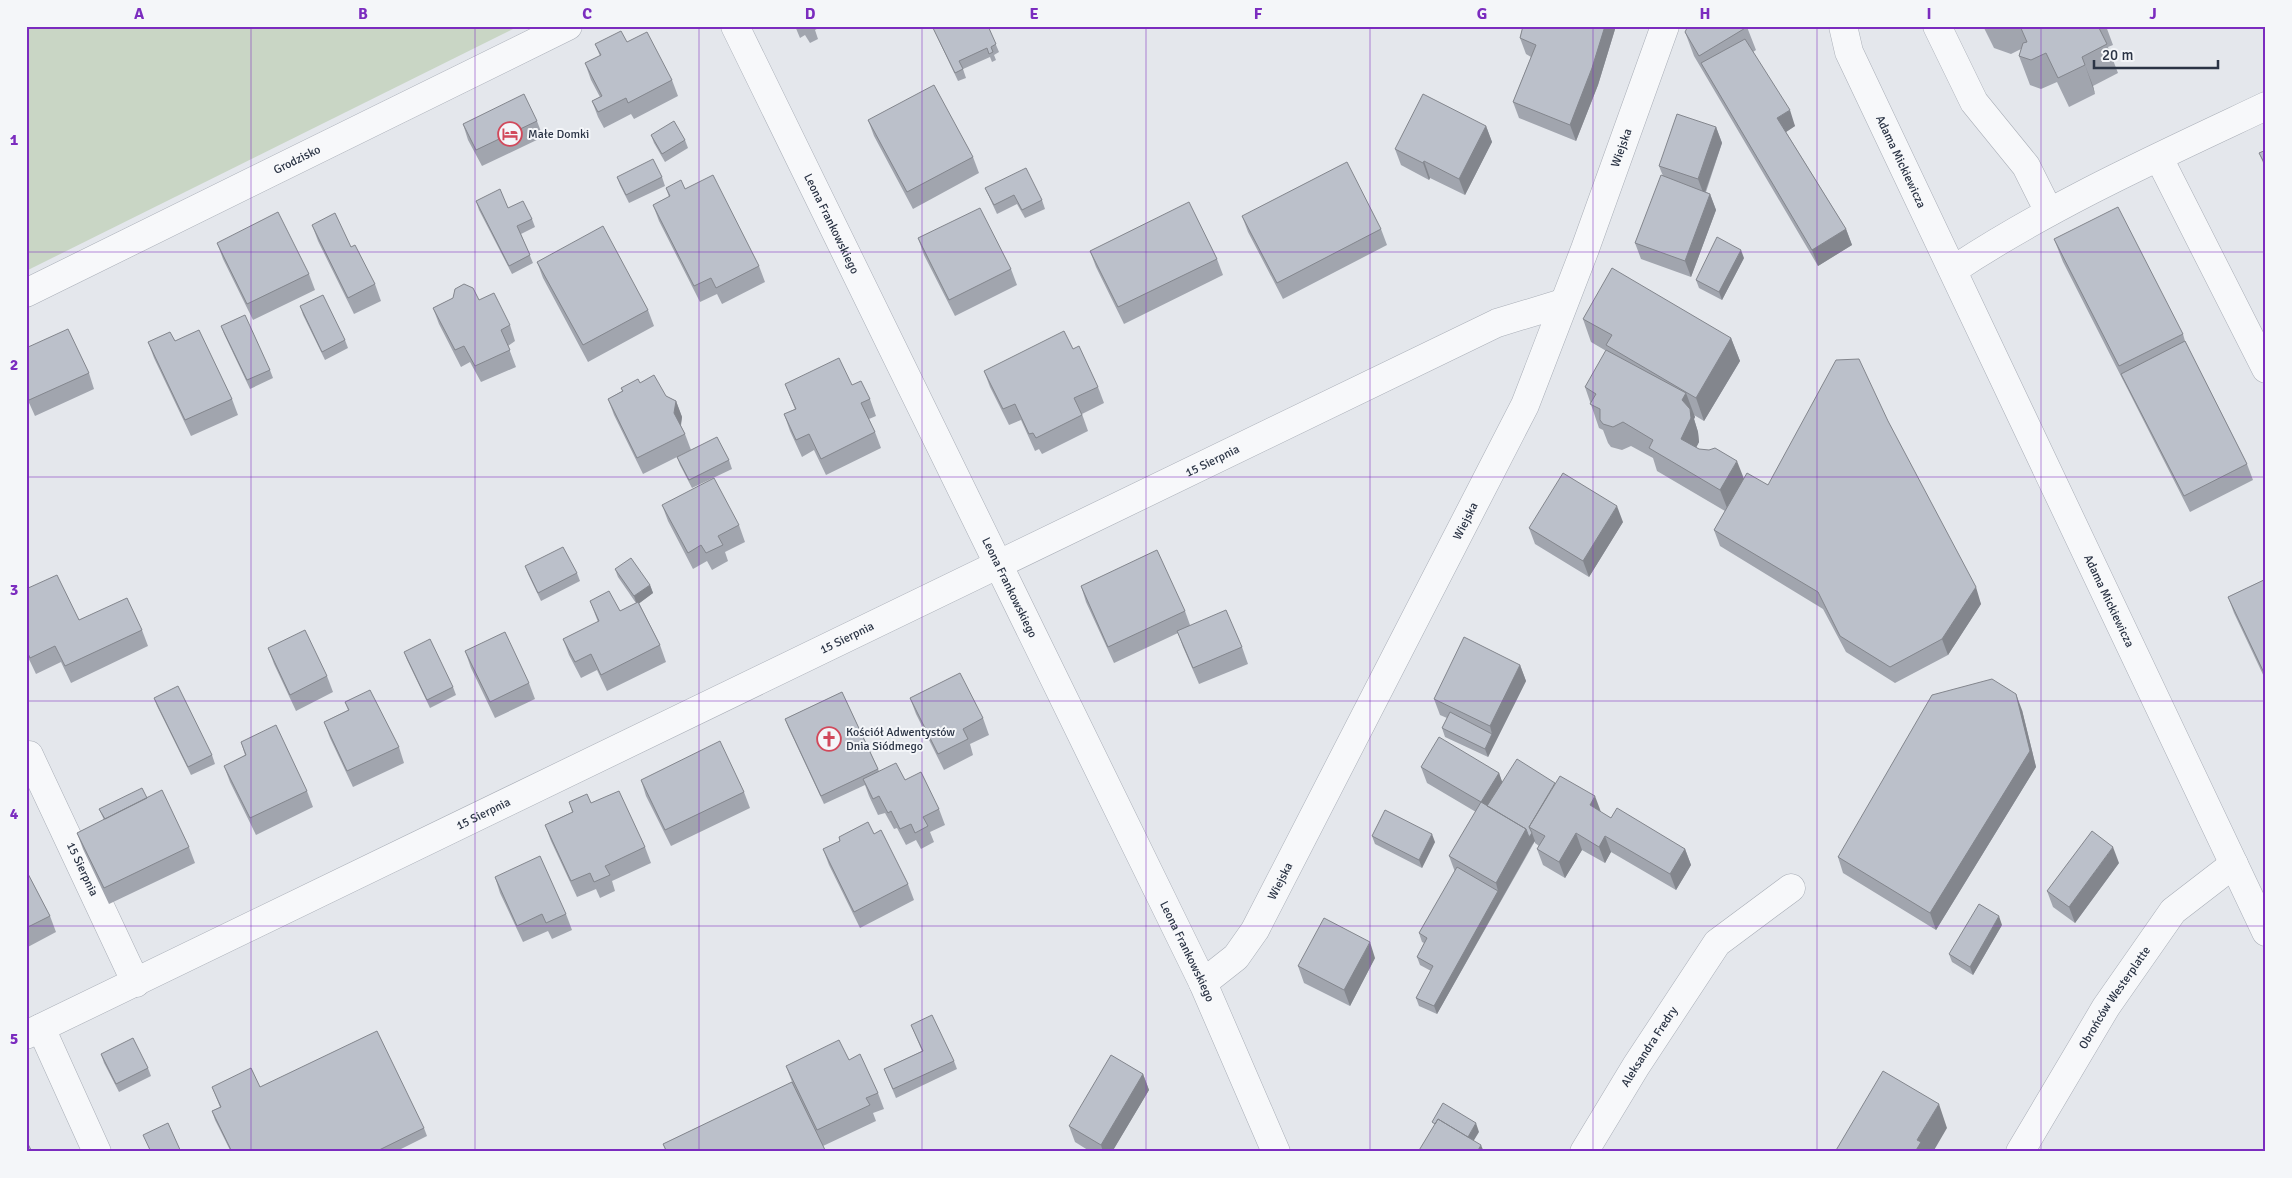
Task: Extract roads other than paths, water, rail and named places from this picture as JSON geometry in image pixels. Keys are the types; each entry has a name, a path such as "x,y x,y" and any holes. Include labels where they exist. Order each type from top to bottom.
{"street":[{"name":"Grodzisko","path":"26,293 568,26"},
{"name":"Leona Frankowskiego","path":"735,26 1203,984 1276,1152"},
{"name":"Wiejska","path":"1203,984 1236,957 1256,930 1525,405 1665,26"},
{"name":"Adama Mickiewicza","path":"1831,26 1846,39 2266,932"},
{"path":"1937,26 1974,102 2026,166 2049,212"},
{"path":"1953,270 2049,212 2266,106"},
{"path":"2159,158 2266,369"},
{"name":"15 Sierpnia","path":"34,1032 1497,323 1564,303"},
{"name":"15 Sierpnia","path":"28,755 136,983"},
{"name":"Obrońców Westerplatte","path":"2020,1152 2106,1007 2173,911 2234,864"},
{"name":"Aleksandra Fredry","path":"1584,1152 1636,1066 1717,943 1791,888"},
{"path":"34,1032 97,1152"}],"place":[{"name":"Małe Domki","path":"510,134"},
{"name":"Kościół Adwentystów Dnia Siódmego","path":"829,739"}]}
